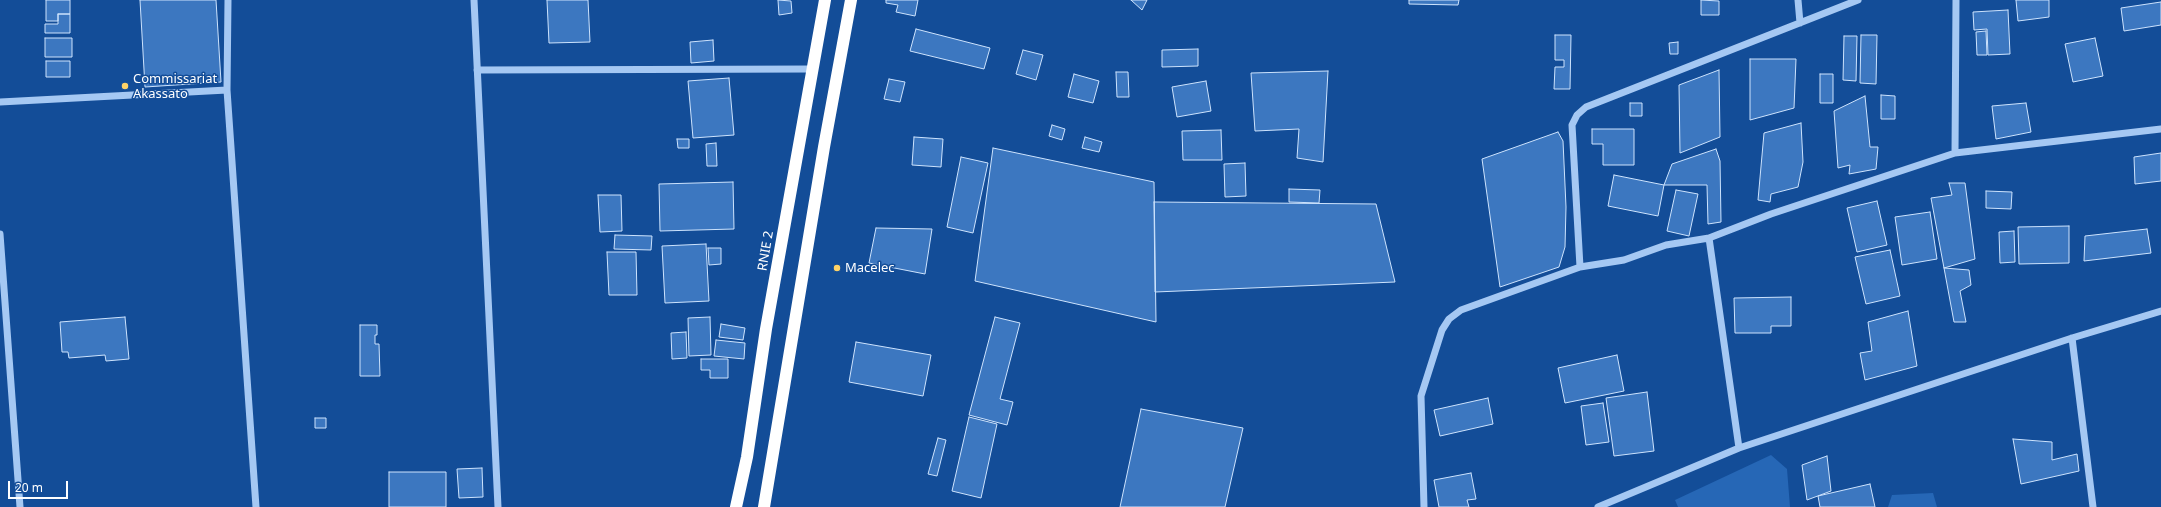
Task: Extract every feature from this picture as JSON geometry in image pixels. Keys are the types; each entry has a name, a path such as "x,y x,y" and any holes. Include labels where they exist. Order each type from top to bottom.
{"highway":[{"name":"RNIE 2","path":"736,507 747,457 766,329 825,0"},
{"path":"764,507 850,0"}],"street":[{"path":"228,0 227,90 256,507"},
{"path":"474,0 498,507"},
{"path":"1798,0 1800,23"},
{"path":"1580,267 1572,125 1577,115 1586,107 1858,0"},
{"path":"1955,153 1956,0"},
{"path":"477,70 812,69"},
{"path":"0,102 227,90"},
{"path":"1424,507 1421,396 1442,330 1449,319 1461,310 1580,267 1624,260 1666,245 1709,238 1770,214 1955,153 2161,128"},
{"path":"0,234 3,336 20,507"},
{"path":"1709,238 1739,448"},
{"path":"1598,507 1739,448 2072,338 2161,311"},
{"path":"2072,338 2093,507"}],"shaded area":[{"path":"1771,455 1787,469 1790,507 1678,507 1675,500"},
{"path":"1933,493 1937,507 1888,507 1892,495"}],"building":[{"path":"46,0 70,0 70,14 58,14 58,21 46,21"},
{"path":"140,0 216,0 221,82 145,87"},
{"path":"547,0 588,0 590,42 549,43"},
{"path":"778,0 791,1 792,13 779,15"},
{"path":"886,0 918,0 915,16 896,12 898,5 886,3"},
{"path":"1131,0 1147,0 1142,10"},
{"path":"1409,0 1459,0 1458,5 1409,4"},
{"path":"1701,0 1719,1 1719,15 1701,15"},
{"path":"2016,0 2049,0 2049,17 2018,21"},
{"path":"2161,2 2161,25 2124,31 2121,8"},
{"path":"2008,10 2010,54 1988,55 1987,29 1974,30 1973,12"},
{"path":"58,14 70,14 70,33 45,33 45,24 58,24"},
{"path":"916,29 990,48 984,69 910,51"},
{"path":"1986,31 1987,55 1977,55 1976,32"},
{"path":"1555,35 1571,35 1570,89 1554,89 1555,67 1564,67 1564,60 1555,60"},
{"path":"1861,35 1877,35 1876,84 1860,83"},
{"path":"1844,36 1857,36 1856,81 1843,80"},
{"path":"45,38 72,38 72,57 45,57"},
{"path":"2095,38 2103,76 2073,82 2065,44"},
{"path":"713,40 714,61 691,63 690,42"},
{"path":"1678,42 1678,54 1670,54 1669,43"},
{"path":"1198,49 1198,66 1162,67 1162,50"},
{"path":"1023,50 1043,55 1036,80 1016,74"},
{"path":"1750,59 1796,59 1794,108 1750,120"},
{"path":"46,61 70,61 70,77 46,77"},
{"path":"1719,70 1720,137 1680,153 1679,85"},
{"path":"1328,71 1323,162 1297,158 1299,129 1255,131 1251,73"},
{"path":"1116,72 1128,72 1129,97 1117,97"},
{"path":"1074,74 1099,81 1093,103 1068,97"},
{"path":"1820,74 1833,74 1833,103 1820,103"},
{"path":"729,78 734,135 693,138 688,81"},
{"path":"889,79 905,82 900,102 884,99"},
{"path":"1206,81 1211,111 1177,117 1172,87"},
{"path":"1881,95 1895,96 1895,119 1881,119"},
{"path":"1865,96 1870,147 1878,147 1876,169 1849,174 1850,165 1838,168 1834,111"},
{"path":"1630,103 1642,103 1642,116 1630,116"},
{"path":"2026,103 2031,132 1996,139 1992,106"},
{"path":"1801,123 1803,162 1798,187 1771,194 1770,202 1758,200 1764,133"},
{"path":"1052,125 1065,129 1062,140 1049,136"},
{"path":"1592,129 1634,129 1634,165 1603,165 1603,144 1592,144"},
{"path":"1221,130 1222,160 1183,160 1182,131"},
{"path":"1558,132 1563,141 1566,207 1565,247 1559,267 1500,287 1482,159"},
{"path":"914,137 943,139 941,167 912,165"},
{"path":"1085,137 1102,142 1099,152 1082,148"},
{"path":"677,139 689,139 689,148 678,148"},
{"path":"716,143 717,166 707,166 706,144"},
{"path":"993,148 1154,182 1156,322 975,281"},
{"path":"1716,149 1720,161 1721,222 1708,224 1707,185 1664,185 1672,164"},
{"path":"2161,153 2161,181 2135,184 2134,157"},
{"path":"961,157 988,163 973,233 947,227"},
{"path":"1245,163 1246,196 1225,197 1224,164"},
{"path":"1614,175 1664,185 1658,216 1608,206"},
{"path":"733,182 734,229 660,231 659,184"},
{"path":"1949,183 1965,183 1975,259 1944,268 1931,198 1952,195"},
{"path":"1289,189 1320,190 1319,203 1289,202"},
{"path":"1676,190 1698,194 1689,236 1667,231"},
{"path":"1986,191 2012,192 2011,209 1986,208"},
{"path":"598,195 621,195 622,231 600,232"},
{"path":"1877,201 1887,245 1857,252 1847,208"},
{"path":"1154,202 1376,204 1395,282 1155,292"},
{"path":"1930,212 1937,259 1902,265 1895,217"},
{"path":"2069,226 2069,263 2019,264 2018,227"},
{"path":"876,228 932,229 925,274 869,263"},
{"path":"2147,229 2151,253 2084,261 2085,236"},
{"path":"2014,231 2015,262 2000,263 1999,232"},
{"path":"615,235 652,236 651,250 614,249"},
{"path":"706,244 709,301 665,303 662,246"},
{"path":"708,248 721,248 721,264 709,265"},
{"path":"1890,250 1900,296 1866,304 1855,257"},
{"path":"607,252 636,252 637,295 609,295"},
{"path":"1944,268 1969,270 1971,285 1960,291 1966,322 1954,322"},
{"path":"1791,297 1791,326 1771,326 1771,333 1735,333 1734,298"},
{"path":"1908,311 1917,366 1865,380 1860,353 1872,351 1868,322"},
{"path":"125,317 129,359 106,361 105,355 69,358 68,352 62,352 60,322"},
{"path":"710,317 711,355 689,356 688,318"},
{"path":"995,317 1020,323 1000,399 1013,402 1007,425 969,415"},
{"path":"721,324 745,328 743,340 719,337"},
{"path":"360,325 377,325 375,344 379,344 380,376 360,376"},
{"path":"686,332 687,358 672,359 671,333"},
{"path":"716,340 745,343 744,359 714,356"},
{"path":"856,342 931,355 923,396 849,382"},
{"path":"1617,355 1624,391 1565,403 1558,368"},
{"path":"701,359 728,359 728,378 710,378 710,370 701,370"},
{"path":"1647,392 1654,451 1614,456 1606,398"},
{"path":"1488,398 1493,424 1440,436 1434,410"},
{"path":"1603,403 1609,442 1586,445 1581,406"},
{"path":"1141,409 1243,428 1225,507 1120,507"},
{"path":"969,417 997,424 981,498 952,491"},
{"path":"315,418 326,418 326,428 315,428"},
{"path":"938,438 946,440 937,476 928,474"},
{"path":"2013,439 2052,442 2052,460 2077,454 2079,471 2021,484"},
{"path":"1827,456 1831,491 1807,500 1802,465"},
{"path":"482,468 483,497 459,498 457,469"},
{"path":"389,472 446,472 446,507 389,507"},
{"path":"1471,473 1476,499 1467,500 1469,507 1439,507 1434,480"},
{"path":"1870,484 1875,507 1820,507 1818,496"}],"place":[{"name":"Commissariat Akassato","path":"125,86"},
{"name":"Macelec","path":"837,268"}]}
